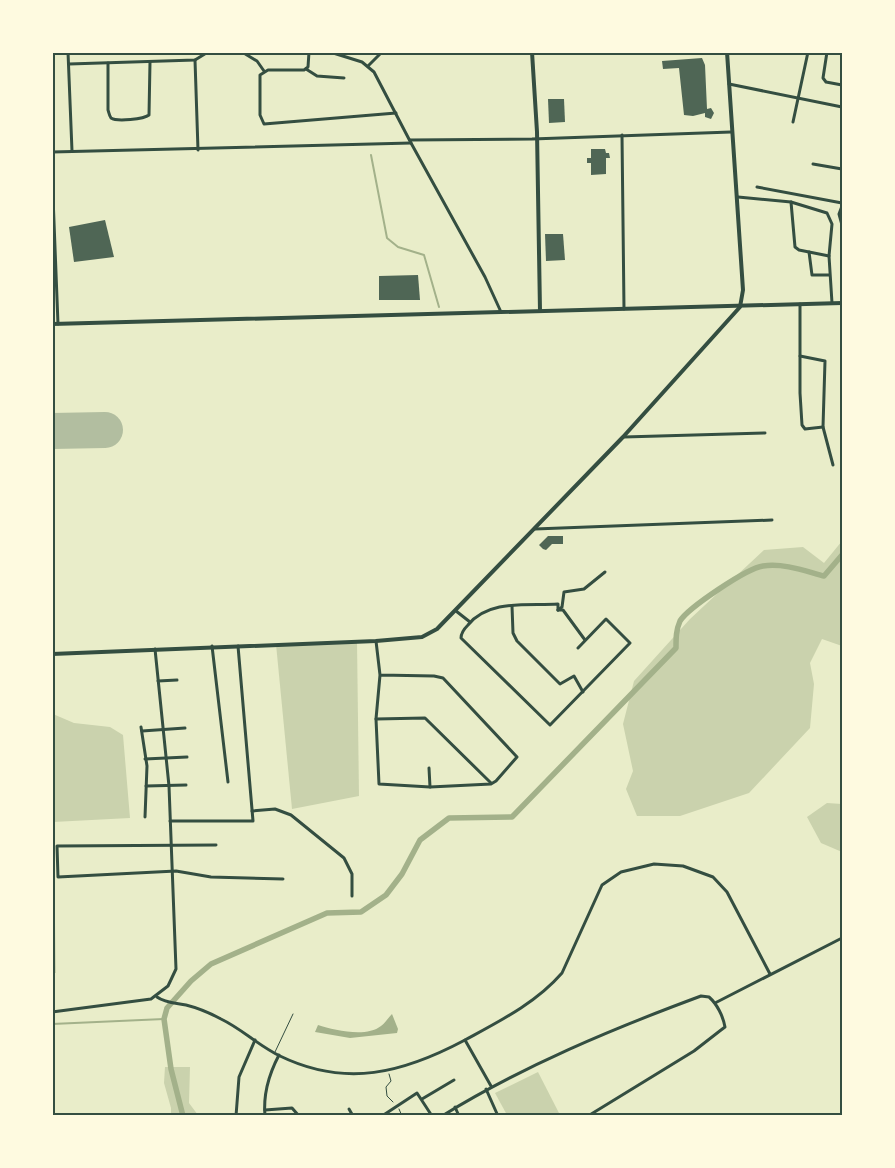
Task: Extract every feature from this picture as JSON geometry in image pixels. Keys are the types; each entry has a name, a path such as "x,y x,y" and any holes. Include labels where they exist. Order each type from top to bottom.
{"street":[{"path":"68,52 72,151"},
{"path":"69,64 194,60 208,52"},
{"path":"242,52 257,61 264,71"},
{"path":"306,69 308,67 309,52"},
{"path":"330,52 343,54 368,66 380,80 410,141 485,276 501,312"},
{"path":"368,66 382,52"},
{"path":"532,52 537,138 540,311"},
{"path":"52,654 212,646 376,641 422,637 437,629 623,437 740,307 743,290 738,197 731,132 726,52"},
{"path":"793,122 808,52"},
{"path":"827,52 823,78 826,82 842,85"},
{"path":"194,60 198,150"},
{"path":"108,63 108,110 111,117 115,120 144,119 149,115 150,62"},
{"path":"264,71 306,69 316,76 344,78"},
{"path":"264,71 260,77 260,114 265,124 396,113"},
{"path":"729,84 842,107"},
{"path":"52,152 198,150 410,141 731,132"},
{"path":"622,135 624,309"},
{"path":"813,164 842,169"},
{"path":"52,171 58,324"},
{"path":"757,187 842,203 839,214 842,225"},
{"path":"738,197 790,202 825,212 828,215 832,224 829,256 832,303"},
{"path":"790,202 794,245 798,250 829,256"},
{"path":"809,252 812,275 829,275"},
{"path":"52,324 842,303"},
{"path":"800,304 802,425 805,429 823,427"},
{"path":"800,356 825,361 823,427 833,465"},
{"path":"623,437 765,433"},
{"path":"535,529 772,520"},
{"path":"558,610 562,607 562,592 584,589 604,572"},
{"path":"558,610 558,604 488,608 470,622 461,634 462,640 548,724 555,722 630,643 608,619 578,648"},
{"path":"512,606 513,633 517,642 559,683 564,684 574,676 583,692"},
{"path":"558,610 563,610 585,640"},
{"path":"456,611 470,622"},
{"path":"376,641 380,675 376,719 378,784 430,787 491,784 496,781 517,756 447,681 434,676 380,675"},
{"path":"170,821 253,821 238,645"},
{"path":"212,646 228,782"},
{"path":"52,1012 140,1001 157,997 168,986 176,969 168,786 155,649"},
{"path":"158,681 177,680"},
{"path":"376,719 425,718 491,784"},
{"path":"145,817 146,759 141,729 164,730 184,728"},
{"path":"146,759 187,757"},
{"path":"429,768 430,787"},
{"path":"146,786 186,785"},
{"path":"252,811 275,809 291,815 344,858 352,874 352,896"},
{"path":"216,845 171,843 57,846 58,877 172,871 211,877 283,879"},
{"path":"157,997 167,1002 215,1015 275,1053 333,1074 348,1075 388,1070 421,1061 518,1011 562,972 602,885 622,872 654,864 683,866 713,877 727,892 770,974"},
{"path":"715,1003 842,938"},
{"path":"442,1116 491,1086 590,1040 701,996 709,997 715,1003 725,1026 694,1051 588,1116"},
{"path":"236,1116 240,1077 255,1040"},
{"path":"465,1040 491,1086"},
{"path":"265,1116 270,1074 279,1055"},
{"path":"422,1099 454,1080"},
{"path":"486,1089 498,1116"},
{"path":"382,1116 417,1093 432,1116"},
{"path":"455,1107 459,1116"},
{"path":"265,1110 292,1108 299,1116"},
{"path":"349,1109 353,1116"}],"lane":[{"path":"275,1053 293,1014"}],"path":[{"path":"388,1070 391,1081 386,1087 388,1096 402,1116"}],"shaded area":[{"path":"842,541 842,646 822,639 810,663 814,684 810,728 749,793 680,816 637,816 626,789 633,771 623,724 634,681 690,619 764,550 803,547 824,563"},
{"path":"357,642 359,796 292,809 276,644"},
{"path":"53,714 74,723 110,727 123,735 130,818 53,822"},
{"path":"827,803 842,804 842,852 821,843 807,817"},
{"path":"53,822 56,973 53,973"},
{"path":"392,1014 398,1029 397,1033 350,1038 315,1032 318,1025 350,1032 367,1032 381,1026"},
{"path":"165,1067 190,1067 189,1103 198,1115 171,1115 164,1083"},
{"path":"538,1072 560,1115 507,1115 495,1093"}],"building":[{"path":"702,58 705,65 707,109 711,108 714,113 711,119 705,117 705,113 693,116 684,115 679,68 663,69 662,61"},
{"path":"548,99 564,99 565,122 549,123"},
{"path":"591,149 605,149 606,153 609,153 610,158 606,158 606,174 591,175 591,163 587,163 587,158 591,158"},
{"path":"105,220 114,257 74,262 69,227"},
{"path":"545,234 563,234 565,260 546,261"},
{"path":"418,275 420,300 379,300 379,276"},
{"path":"548,536 563,536 563,544 552,544 546,550 543,549 539,545"}],"waterway":[{"path":"371,155 387,238 398,247 424,255 439,307"},
{"path":"183,1116 171,1069 164,1019 167,1008 191,981 211,964 327,913 361,912 386,895 402,874 420,840 449,818 512,817 676,648 676,637 680,621 694,607 718,589 755,568 771,565 824,576 842,555"},
{"path":"52,1024 164,1019"}],"taxiway":[{"path":"82,430 100,438 106,435 105,430"}],"runway":[{"path":"52,431 105,430"}]}
